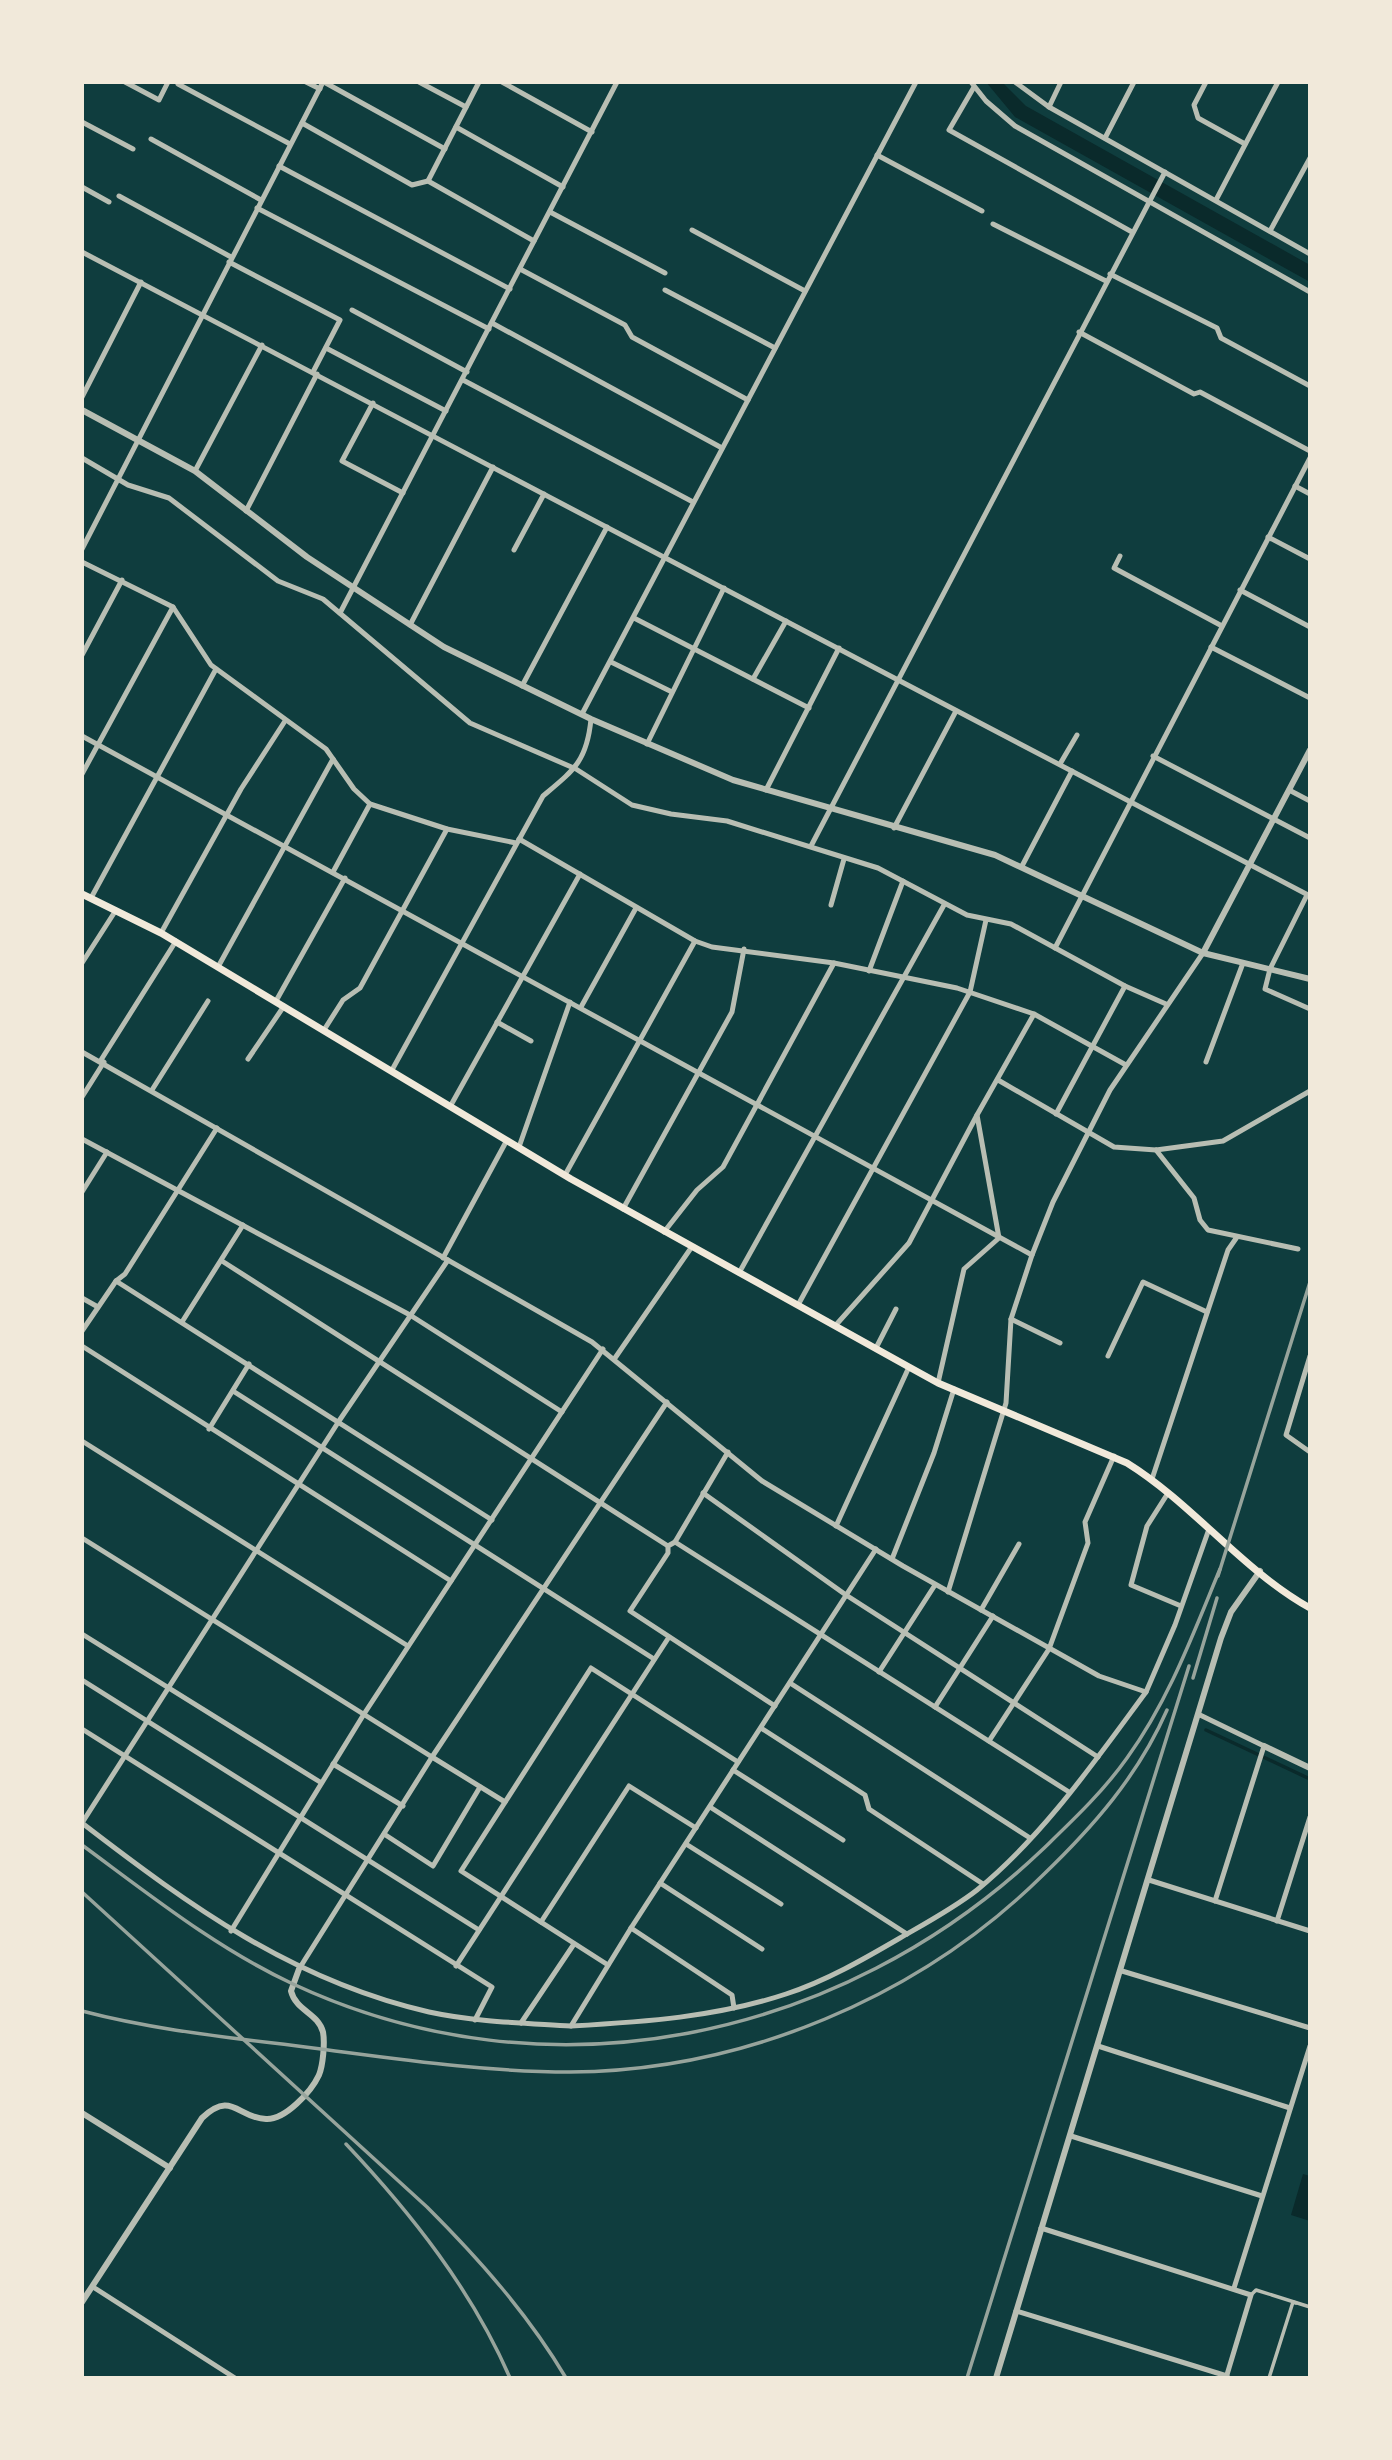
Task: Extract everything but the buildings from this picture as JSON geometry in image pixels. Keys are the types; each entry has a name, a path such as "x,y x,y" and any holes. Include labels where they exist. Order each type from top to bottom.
{"main road":[{"path":"82,894 176,941 623,1209 938,1383 1114,1456 1152,1479 1260,1571 1310,1608"}],"street":[{"path":"125,82 159,100 169,82"},
{"path":"306,82 320,89"},
{"path":"82,549 201,313 324,82 445,149"},
{"path":"419,82 466,107"},
{"path":"428,181 479,82"},
{"path":"502,82 592,132"},
{"path":"340,613 617,82"},
{"path":"1015,82 1049,107 1310,254"},
{"path":"1049,107 1061,82"},
{"path":"1105,138 1134,82"},
{"path":"1206,82 1194,104 1198,118 1245,144"},
{"path":"1216,201 1278,82"},
{"path":"582,714 913,83"},
{"path":"178,85 290,144"},
{"path":"1132,232 949,130 973,85 1015,126 1149,198 1310,292"},
{"path":"82,122 133,149"},
{"path":"302,123 412,185 428,181 534,240"},
{"path":"456,127 563,187"},
{"path":"151,139 261,200"},
{"path":"877,155 982,211"},
{"path":"1270,231 1310,158"},
{"path":"279,166 510,289"},
{"path":"811,846 1165,172"},
{"path":"1301,174 1310,178"},
{"path":"82,187 109,202"},
{"path":"119,196 340,320 246,511"},
{"path":"257,208 491,326 722,448"},
{"path":"550,212 665,273"},
{"path":"993,223 1106,281"},
{"path":"692,230 805,291"},
{"path":"83,254 373,403 1308,895 1270,969 1265,989 1310,1009"},
{"path":"520,269 625,325 632,337 748,400"},
{"path":"1110,274 1217,328 1221,338 1310,386"},
{"path":"82,397 141,282"},
{"path":"665,290 775,348"},
{"path":"352,310 467,372"},
{"path":"1079,332 1194,394 1200,393 1310,451"},
{"path":"195,471 262,345"},
{"path":"326,348 446,411"},
{"path":"463,380 693,502"},
{"path":"373,403 342,461 403,492"},
{"path":"82,410 195,471 353,588 444,647 591,719 733,780 894,828 961,844 1022,866 1156,934 1203,953 1310,979"},
{"path":"82,458 118,480 169,498 278,581 323,599 470,723 576,769 632,805 671,814 727,821 878,868 944,905 986,920 1011,924 1125,986 1166,1004"},
{"path":"1055,947 1310,458"},
{"path":"410,625 493,467"},
{"path":"1295,486 1310,494"},
{"path":"514,550 544,494"},
{"path":"522,686 607,527"},
{"path":"1269,537 1310,559"},
{"path":"1120,556 1114,568 1222,626"},
{"path":"82,562 173,607 216,669 326,749 354,789 370,804 447,829 518,841 695,941 712,947 744,949 834,963 970,992 1034,1014 1126,1065"},
{"path":"82,655 122,580"},
{"path":"647,744 724,588"},
{"path":"1240,590 1310,627"},
{"path":"82,774 173,607"},
{"path":"634,618 809,708"},
{"path":"753,679 786,621"},
{"path":"1211,647 1310,698"},
{"path":"766,790 839,648"},
{"path":"611,662 672,692"},
{"path":"91,898 216,669"},
{"path":"894,828 956,711"},
{"path":"392,1070 543,796 576,769 589,743 591,719"},
{"path":"161,933 227,815 285,721"},
{"path":"1060,764 1077,735"},
{"path":"82,736 1032,1255"},
{"path":"948,1592 1004,1411 1008,1393 1011,1319 1053,1202 1110,1090 1203,953 1310,750"},
{"path":"1153,757 1310,838"},
{"path":"218,967 333,759"},
{"path":"1022,866 1072,771"},
{"path":"1289,790 1310,801"},
{"path":"333,872 370,804"},
{"path":"324,1030 343,999 360,988 447,829"},
{"path":"831,905 844,859"},
{"path":"451,1105 580,874"},
{"path":"276,1001 345,878"},
{"path":"869,971 903,881"},
{"path":"739,1273 944,905"},
{"path":"581,1007 636,908"},
{"path":"82,963 116,910"},
{"path":"798,1305 970,992 986,920"},
{"path":"82,1097 176,941"},
{"path":"565,1175 695,941"},
{"path":"623,1209 732,1012 744,949"},
{"path":"664,1232 697,1190 723,1167 834,963"},
{"path":"1206,1062 1243,963"},
{"path":"1056,1114 1125,986"},
{"path":"152,1090 208,1001"},
{"path":"519,1147 570,1002"},
{"path":"248,1059 284,1006"},
{"path":"835,1326 896,1261 1034,1014"},
{"path":"497,1022 531,1041"},
{"path":"82,1052 103,1061 603,1349 762,1481 836,1526 935,1585 1099,1676 1146,1692"},
{"path":"998,1080 1114,1147 1156,1150 1223,1142 1310,1091"},
{"path":"977,1115 999,1238"},
{"path":"82,1331 116,1280 124,1274 217,1128"},
{"path":"82,1139 410,1315 562,1412"},
{"path":"507,1140 445,1259 82,1823 231,1931 299,1969 330,1982 428,2012 475,2020 571,2026 646,2021 734,2008 787,1994 855,1964 907,1934 983,1884 1030,1838 1098,1757 1146,1692 1209,1529"},
{"path":"1156,1150 1194,1198 1203,1226 1237,1237 1298,1248"},
{"path":"82,1192 107,1152"},
{"path":"182,1322 243,1225"},
{"path":"1152,1479 1228,1250 1237,1237"},
{"path":"938,1383 964,1269 999,1238"},
{"path":"615,1358 691,1248"},
{"path":"222,1261 668,1546"},
{"path":"116,1280 492,1520"},
{"path":"1108,1356 1143,1282 1207,1312"},
{"path":"82,1298 98,1307"},
{"path":"876,1348 896,1309"},
{"path":"1011,1319 1060,1343"},
{"path":"82,1346 451,1581"},
{"path":"231,1931 320,1782 603,1349"},
{"path":"1310,1356 1286,1434 1310,1452"},
{"path":"209,1429 249,1364"},
{"path":"836,1526 909,1367"},
{"path":"892,1559 934,1453 954,1389"},
{"path":"233,1391 654,1659"},
{"path":"82,2302 210,2110 232,2105 257,2117 273,2118 288,2111 318,2076 322,2029 316,2020 296,2005 290,1991 299,1969 432,1757 667,1402"},
{"path":"82,1441 408,1646"},
{"path":"668,1546 675,1542 728,1452"},
{"path":"989,1741 1012,1701 1049,1649 1088,1543 1085,1522 1114,1456"},
{"path":"704,1493 846,1595 1098,1757"},
{"path":"1168,1493 1147,1526 1131,1585 1181,1606"},
{"path":"82,1538 505,1802"},
{"path":"675,1542 1069,1792"},
{"path":"981,1610 1019,1544"},
{"path":"668,1546 668,1553 630,1611 775,1706"},
{"path":"571,2026 631,1928 876,1549"},
{"path":"996,2378 1200,1716 1208,1679 1231,1612 1260,1571"},
{"path":"879,1672 935,1585"},
{"path":"935,1707 993,1616"},
{"path":"82,1634 320,1782"},
{"path":"456,1966 669,1637"},
{"path":"608,1965 461,1871 505,1802 591,1668 738,1762"},
{"path":"82,1680 479,1930"},
{"path":"790,1683 1030,1838"},
{"path":"1200,1716 1310,1768"},
{"path":"761,1728 865,1796 869,1809 983,1884"},
{"path":"82,1729 492,1987 475,2020"},
{"path":"1215,1901 1264,1745"},
{"path":"333,1764 403,1806"},
{"path":"733,1770 843,1840"},
{"path":"541,1922 629,1786 696,1828"},
{"path":"384,1834 433,1866 480,1787"},
{"path":"710,1807 907,1934"},
{"path":"1277,1921 1310,1817"},
{"path":"686,1844 781,1904"},
{"path":"1149,1881 1310,1931"},
{"path":"660,1883 762,1949"},
{"path":"631,1928 732,1995 734,2008"},
{"path":"521,2023 574,1944"},
{"path":"1122,1971 1310,2028"},
{"path":"1098,2046 1290,2108"},
{"path":"1234,2288 1310,2046"},
{"path":"82,2113 170,2168"},
{"path":"1071,2136 1262,2196"},
{"path":"1041,2228 1251,2295"},
{"path":"93,2287 235,2378"},
{"path":"1016,2311 1227,2377 1251,2295 1256,2290 1310,2307"},
{"path":"1269,2378 1293,2302"}],"water":[{"path":"986,82 1002,82 1026,106 1310,265 1310,282 1015,117"},
{"path":"1303,2174 1310,2176 1310,2221 1291,2215"}],"waterway":[{"path":"1206,1730 1310,1779"}],"railway":[{"path":"1218,1576 1310,1282"},
{"path":"82,1845 184,1920 265,1970 293,1984 390,2020 489,2040 589,2044 688,2033 784,2008 876,1968 963,1915 1042,1850 1108,1783 1142,1736 1179,1666 1220,1569"},
{"path":"1193,1678 1217,1598"},
{"path":"967,2378 1189,1666"},
{"path":"82,2011 168,2029 506,2070 570,2072 635,2068 700,2058 763,2041 825,2019 884,1991 941,1958 994,1919 1079,1839 1113,1799 1142,1757 1167,1710"},
{"path":"82,1892 427,2207 502,2288 536,2332 566,2378"},
{"path":"346,2144 394,2197 459,2283 510,2378"}]}
